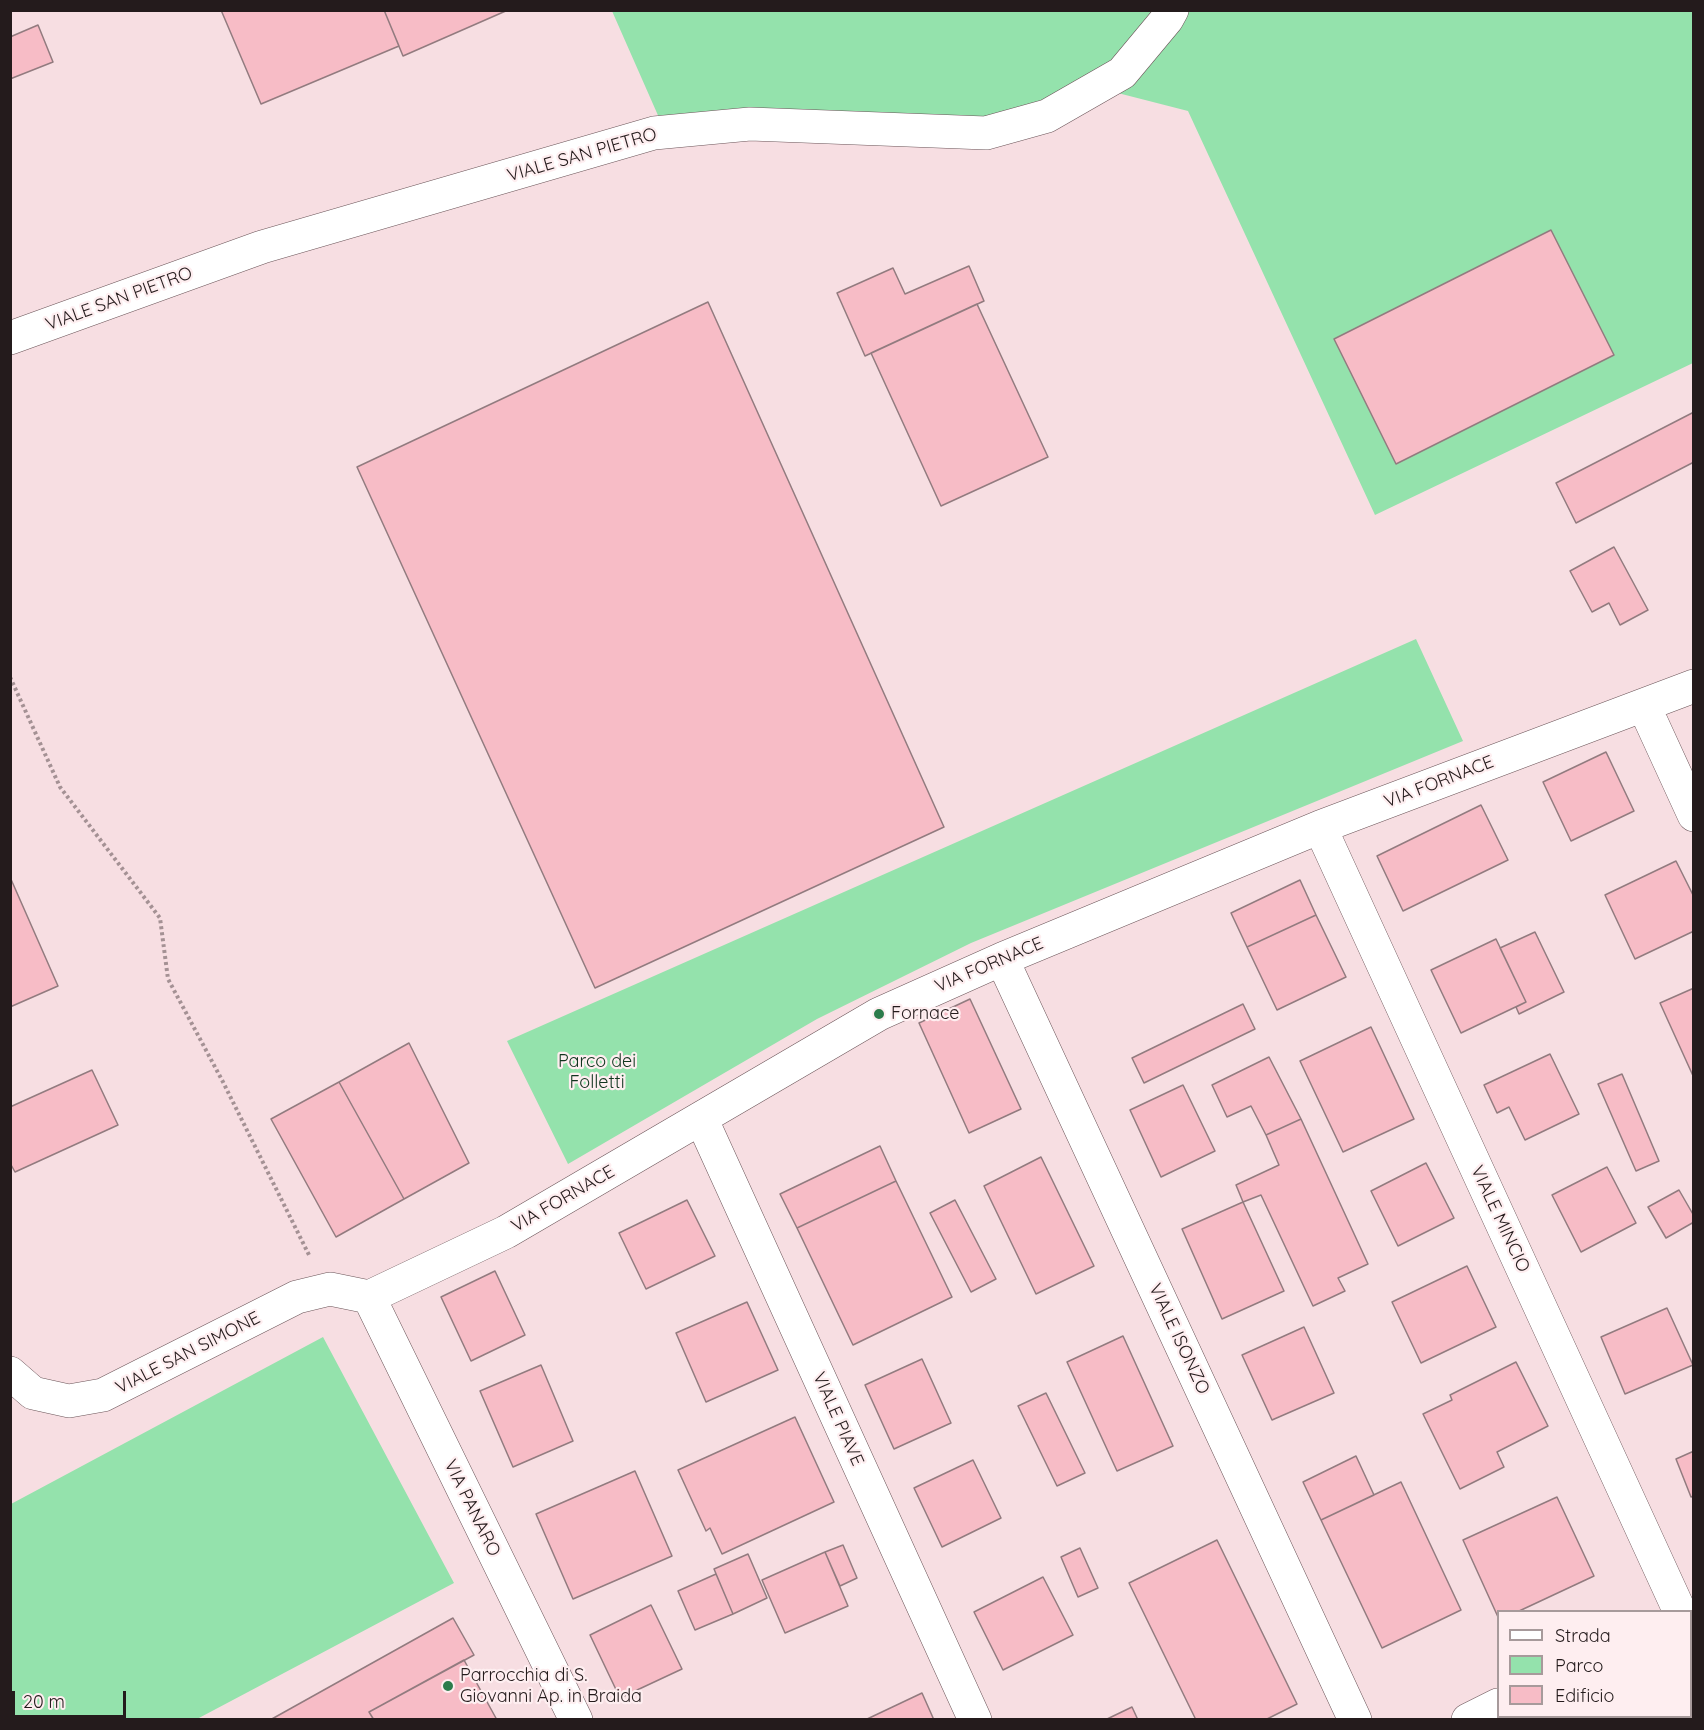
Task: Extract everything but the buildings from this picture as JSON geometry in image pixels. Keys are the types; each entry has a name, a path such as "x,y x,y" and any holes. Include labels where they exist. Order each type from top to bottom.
{"street":[{"name":"VIALE SAN PIETRO","path":"10,338 262,247 654,133 750,124 986,132 1047,116 1122,73 1172,10"},
{"name":"VIA FORNACE","path":"369,1297 506,1232 879,1014 1002,959 1320,827 1694,686"},
{"path":"1644,706 1694,815"},
{"name":"VIALE MINCIO","path":"1320,827 1680,1610"},
{"name":"VIALE ISONZO","path":"1002,959 1355,1719"},
{"name":"VIALE PIAVE","path":"701,1118 975,1719"},
{"name":"VIALE SAN SIMONE","path":"10,1373 33,1393 69,1401 103,1395 297,1297 330,1288 369,1297"},
{"name":"VIA PANARO","path":"369,1297 576,1719"},
{"path":"1468,1719 1497,1705"}],"path":[{"path":"10,677 60,787 160,918 168,979 223,1082 316,1268 330,1288"}],"green space":[{"path":"612,11 1693,11 1693,363 1375,515 1188,111 1110,91 941,125 664,129"},
{"name":"Parco dei Folletti","path":"1416,639 1463,741 971,943 817,1019 568,1164 507,1041"},
{"path":"323,1337 454,1583 197,1719 11,1719 11,1504"}],"place":[{"name":"Fornace","path":"879,1014"},
{"name":"Parrocchia di S. Giovanni Ap. in Braida","path":"448,1686"}]}
